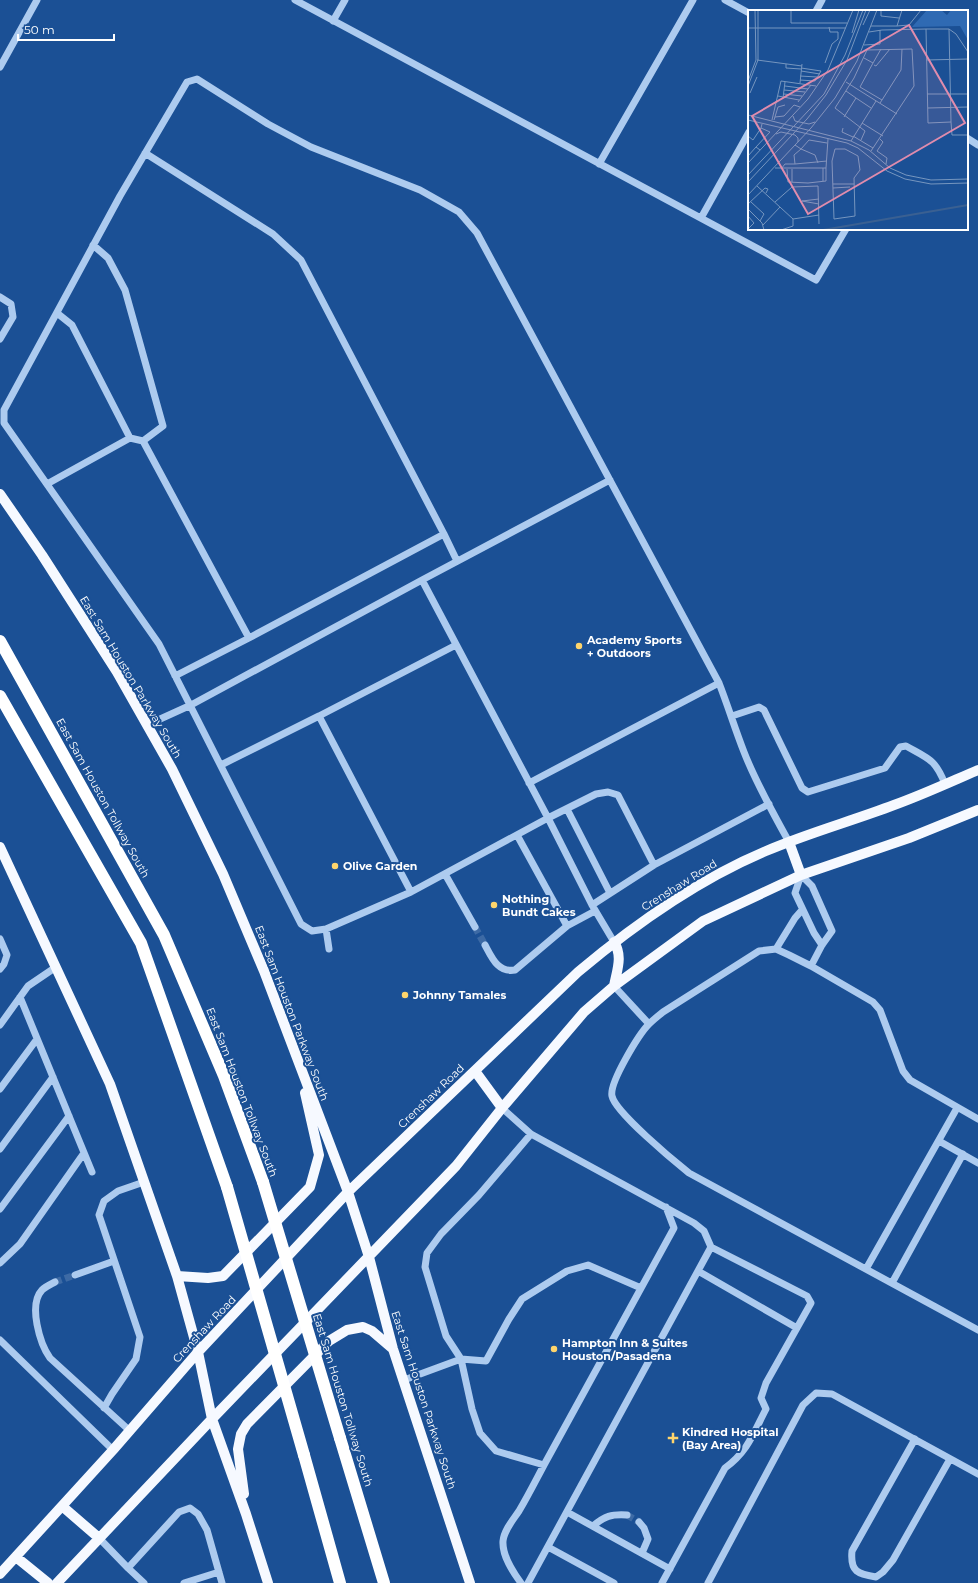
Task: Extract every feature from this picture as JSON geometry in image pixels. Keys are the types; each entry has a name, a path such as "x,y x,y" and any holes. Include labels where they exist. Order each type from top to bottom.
{"highway":[{"name":"East Sam Houston Tollway South","path":"0,641 164,935 224,1076 263,1182 384,1583"},
{"path":"0,696 141,943 227,1187 340,1583"}],"main road":[{"name":"East Sam Houston Parkway South","path":"0,494 42,554 117,672 172,769 223,874 264,971 348,1192 369,1257 393,1349 470,1583"},
{"name":"Crenshaw Road","path":"0,1574 130,1431 198,1352 348,1192 578,972 614,942 667,904 720,873 765,851 896,804 978,770"},
{"path":"57,1583 212,1419 456,1166 502,1108 584,1012 614,986 702,921 801,875 909,838 978,810"},
{"path":"789,842 801,875"},
{"path":"0,847 110,1084 177,1276 198,1352 212,1419 246,1514 268,1583"},
{"path":"614,942 620,955 614,986"},
{"path":"177,1276 208,1278 223,1276 310,1187 319,1156 296,1053"},
{"path":"475,1071 502,1108"},
{"path":"246,1514 238,1449 241,1434 248,1424 328,1341 346,1330 363,1328 372,1332 393,1349"},
{"path":"62,1506 99,1538"},
{"path":"16,1557 48,1583"}],"lane":[{"path":"0,67 37,0"},
{"path":"295,0 816,280 845,230"},
{"path":"333,21 345,0"},
{"path":"599,164 693,0"},
{"path":"725,0 748,12"},
{"path":"817,10 822,0"},
{"path":"654,865 618,795 608,792 596,794 548,818 411,892 326,929 312,931 301,924 159,644 4,422 4,410 93,246 187,82 196,79 268,124 311,147 420,190 459,212 477,233 719,683 744,752 789,842"},
{"path":"701,218 748,134"},
{"path":"968,139 978,145"},
{"path":"145,153 273,234 301,260 457,561"},
{"path":"93,246 108,258 125,290 162,419 163,426 142,441"},
{"path":"0,298 11,304 13,317 0,339"},
{"path":"57,313 72,326 130,438"},
{"path":"47,484 130,438 142,441 249,638"},
{"path":"147,725 191,705 610,480"},
{"path":"175,676 444,534"},
{"path":"422,580 548,818 593,908 614,942"},
{"path":"221,765 456,645"},
{"path":"529,783 719,683"},
{"path":"732,716 760,707 764,710 802,788 808,792 885,768 900,747 906,746 934,762 945,784"},
{"path":"319,716 411,892"},
{"path":"485,945 497,965 509,971 515,970 567,926 593,908 610,893 654,865 769,804"},
{"path":"567,809 610,893"},
{"path":"517,835 567,926"},
{"path":"445,874 475,927"},
{"path":"811,966 832,930 812,886 801,875 795,892 802,910 822,945"},
{"path":"776,949 795,918 802,910"},
{"path":"326,929 329,949"},
{"path":"0,939 7,955 4,964 0,969"},
{"path":"978,1119 910,1080 903,1071 880,1010 873,1002 811,966 776,949 760,951 663,1012 649,1024 639,1038 612,1086 612,1096 619,1109 670,1158 689,1173 978,1330"},
{"path":"0,1025 28,986 56,967"},
{"path":"614,986 649,1024"},
{"path":"20,997 92,1172"},
{"path":"0,1089 37,1039"},
{"path":"0,1149 53,1077"},
{"path":"502,1108 531,1134 694,1223 704,1231 711,1247 807,1296 811,1303 766,1384 761,1398 766,1409 745,1449 736,1460 725,1468 662,1583"},
{"path":"866,1269 957,1108"},
{"path":"0,1209 69,1116"},
{"path":"531,1134 479,1195 441,1234 427,1253 425,1266 446,1336 461,1359 480,1433 496,1451 544,1464"},
{"path":"939,1140 978,1163"},
{"path":"0,1264 20,1244 84,1153"},
{"path":"892,1283 963,1154"},
{"path":"104,1408 136,1359 140,1337 99,1215 104,1201 118,1191 144,1182"},
{"path":"522,1583 513,1572 506,1556 503,1541 509,1524 519,1511 674,1228 666,1207"},
{"path":"528,1583 711,1247"},
{"path":"75,1275 114,1261"},
{"path":"404,1380 461,1359 486,1360 508,1319 522,1299 566,1271 588,1265 641,1288"},
{"path":"698,1272 797,1328"},
{"path":"55,1282 42,1290 35,1303 36,1322 45,1351 50,1358 130,1431"},
{"path":"0,1340 113,1450"},
{"path":"708,1583 803,1405 816,1393 832,1394 978,1474"},
{"path":"914,1440 852,1551 851,1560 854,1569 862,1575 876,1577 883,1572 893,1560 950,1459"},
{"path":"128,1568 180,1512 190,1508 198,1514 207,1530 222,1583"},
{"path":"567,1512 670,1569"},
{"path":"593,1526 604,1518 615,1514 627,1515"},
{"path":"639,1522 644,1528 648,1539 642,1553"},
{"path":"99,1538 144,1583"},
{"path":"548,1547 614,1583"},
{"path":"184,1583 219,1572"}],"tunnel":[{"path":"475,927 485,945"},
{"path":"55,1282 75,1275"},
{"path":"627,1515 639,1522"}],"place":[{"name":"Academy Sports + Outdoors","path":"579,646"},
{"name":"Olive Garden","path":"335,866"},
{"name":"Nothing Bundt Cakes","path":"494,905"},
{"name":"Johnny Tamales","path":"405,995"},
{"name":"Hampton Inn & Suites Houston/Pasadena","path":"554,1349"},
{"name":"Kindred Hospital (Bay Area)","path":"673,1438"}]}
